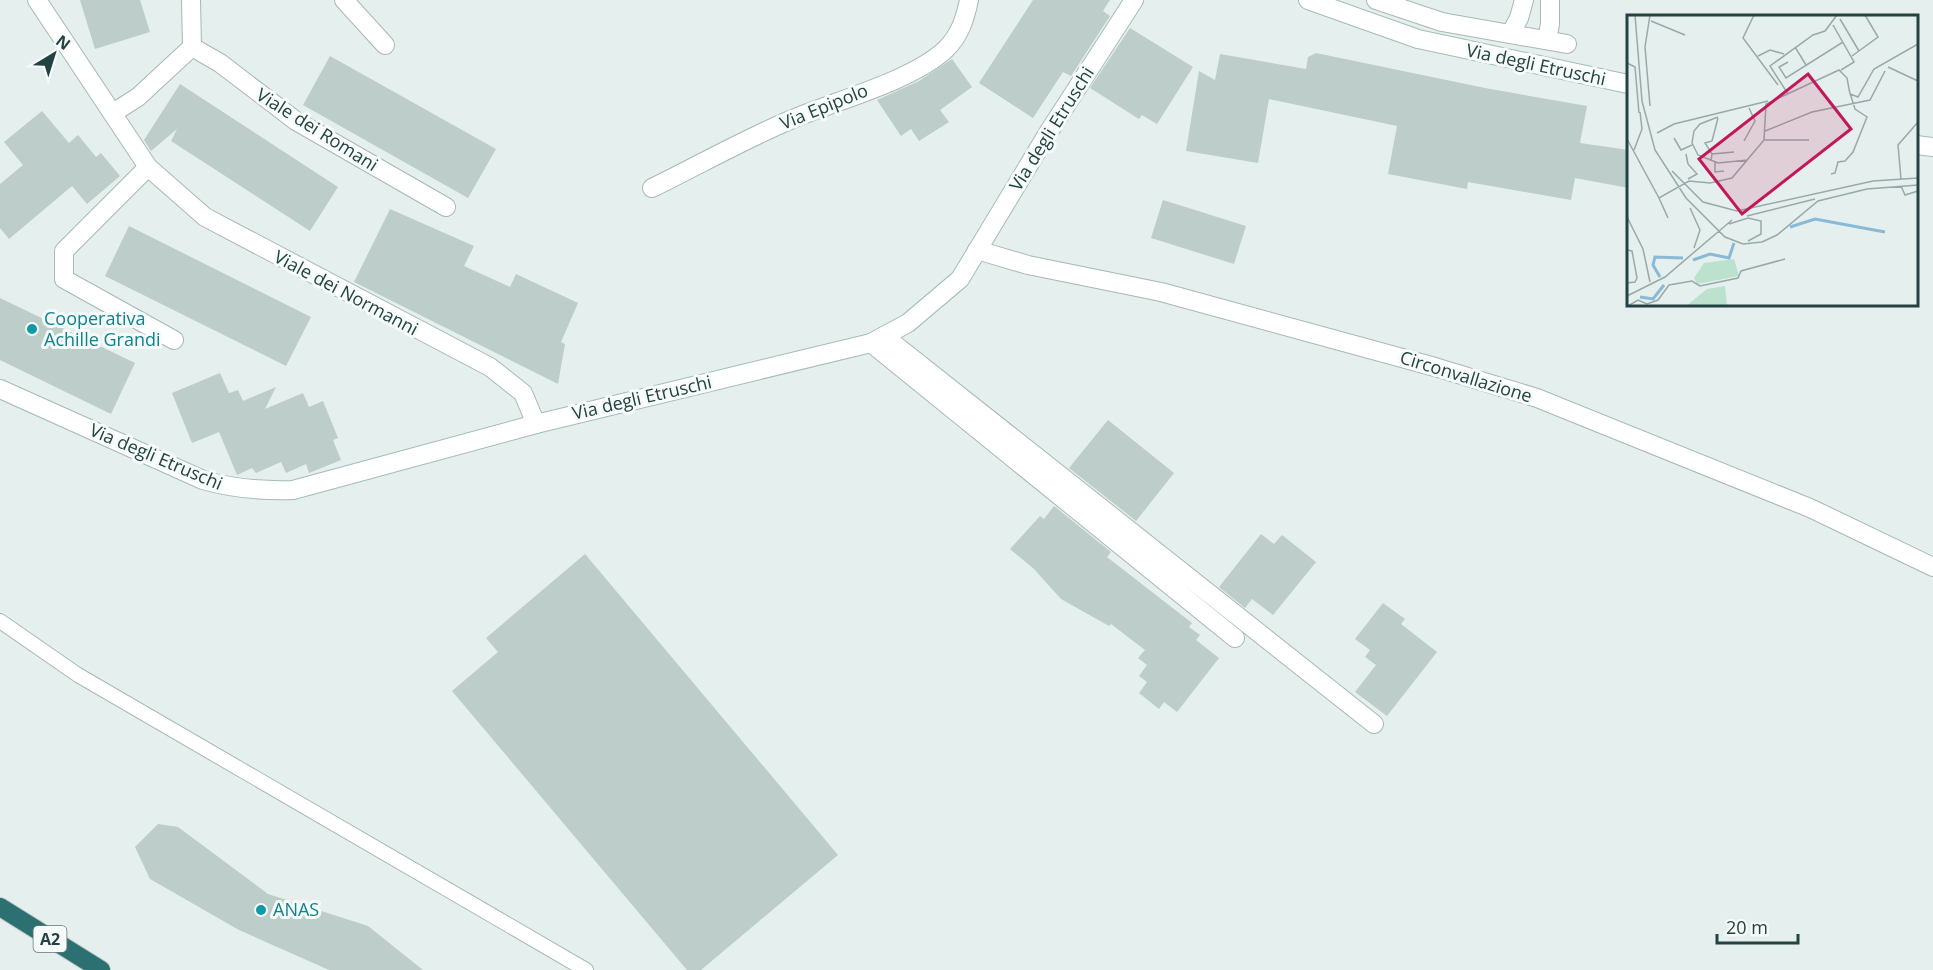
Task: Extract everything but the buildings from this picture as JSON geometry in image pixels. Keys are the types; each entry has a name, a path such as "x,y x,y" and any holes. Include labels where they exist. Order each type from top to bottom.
{"highway":[{"name":"A2","path":"0,907 101,970"}],"street":[{"name":"Viale dei Normanni","path":"37,0 148,167 205,217 490,367 523,393 536,424"},
{"path":"113,113 138,97 192,46 191,0"},
{"path":"344,0 385,45"},
{"name":"Via Epipolo","path":"652,188 787,121 906,74 931,60 945,49 958,33 965,20 969,0"},
{"name":"Via degli Etruschi","path":"0,389 203,480 230,488 260,491 293,490 536,424 878,340 908,323 939,300 960,279 1134,0"},
{"name":"Via degli Etruschi","path":"1308,0 1418,39 1627,84"},
{"path":"1376,0 1443,22 1567,44"},
{"path":"1511,33 1519,18 1524,0"},
{"path":"1547,39 1550,24 1550,0"},
{"name":"Viale dei Romani","path":"192,46 220,63 304,126 446,207"},
{"path":"1918,145 1933,147"},
{"path":"148,167 64,251 64,279 174,340"},
{"name":"Circonvallazione","path":"977,250 1028,265 1161,292 1435,367 1537,398 1657,444 1810,508 1933,567"},
{"path":"878,340 1235,638"},
{"path":"878,340 1374,724"}],"lane":[{"path":"0,621 88,681 586,970"}],"place":[{"name":"Cooperativa Achille Grandi","path":"32,329"},
{"name":"ANAS","path":"261,910"}]}
